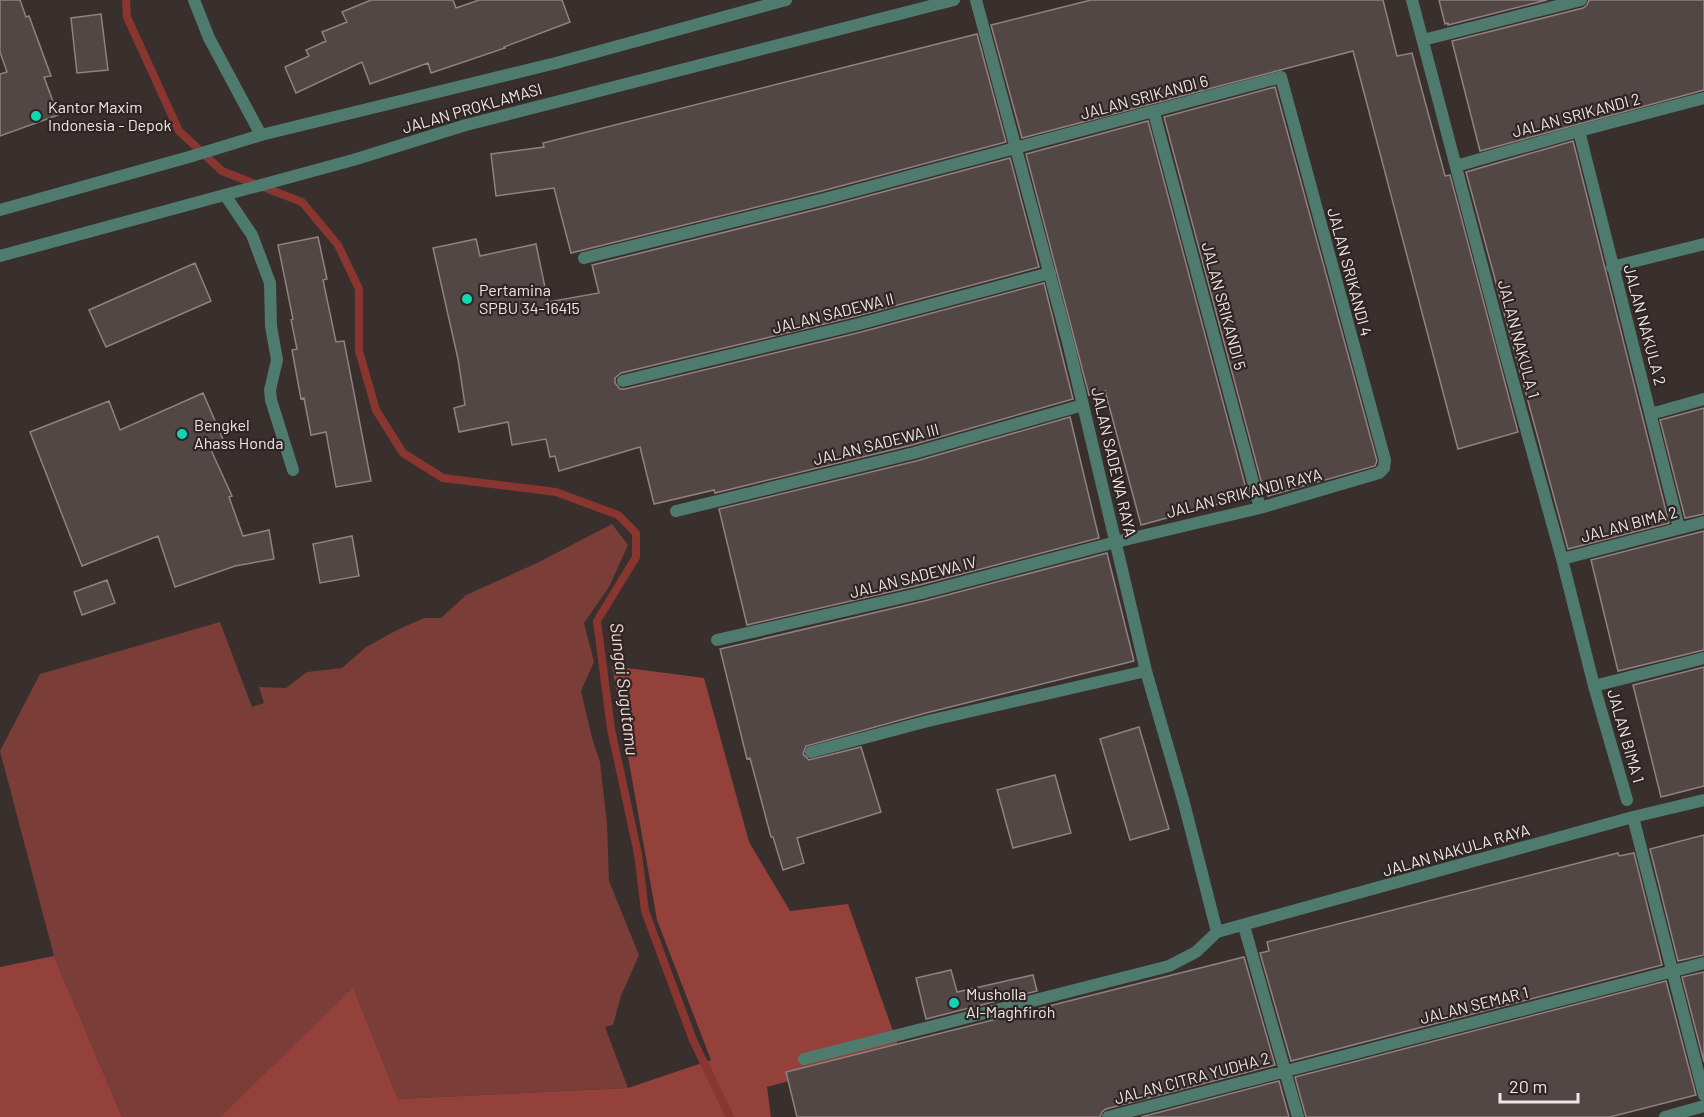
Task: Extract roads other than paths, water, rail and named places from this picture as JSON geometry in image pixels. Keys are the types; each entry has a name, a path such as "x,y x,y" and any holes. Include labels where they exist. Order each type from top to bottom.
{"street":[{"path":"194,0 209,38 261,135"},
{"name":"JALAN PROKLAMASI","path":"0,210 261,135 556,63 786,0"},
{"name":"JALAN PROKLAMASI","path":"0,256 281,180 466,125 954,0"},
{"name":"JALAN SADEWA RAYA","path":"976,0 1050,273 1146,671 1184,803 1217,932"},
{"name":"JALAN NAKULA 1","path":"1412,0 1594,686"},
{"path":"1423,40 1581,0"},
{"name":"JALAN SRIKANDI 6","path":"584,258 824,199 1281,78"},
{"name":"JALAN SRIKANDI 4","path":"1281,78 1385,460 1384,468 1379,473"},
{"name":"JALAN SRIKANDI 2","path":"1456,166 1579,130 1704,98"},
{"name":"JALAN SRIKANDI 5","path":"1154,112 1260,508"},
{"name":"JALAN NAKULA 2","path":"1579,130 1679,528"},
{"path":"230,194 252,235 270,284 271,326 277,360 270,390 271,400 293,470"},
{"path":"1612,267 1704,244"},
{"name":"JALAN SADEWA II","path":"623,381 859,324 1050,273"},
{"path":"1651,414 1704,399"},
{"name":"JALAN SADEWA III","path":"676,511 914,453 1083,405"},
{"name":"JALAN SRIKANDI RAYA","path":"1116,542 1260,508 1379,473"},
{"name":"JALAN BIMA 2","path":"1562,559 1704,522"},
{"name":"JALAN SADEWA IV","path":"717,640 922,593 1116,542"},
{"name":"JALAN BIMA 1","path":"1627,800 1594,686 1704,658"},
{"path":"811,752 928,721 1146,671"},
{"name":"JALAN NAKULA RAYA","path":"1217,932 1704,800"},
{"path":"1633,818 1704,1095"},
{"path":"1244,926 1298,1117"},
{"path":"804,1059 1169,966 1196,952 1217,932"},
{"name":"JALAN SEMAR 1","path":"1284,1070 1704,963"},
{"name":"JALAN CITRA YUDHA 2","path":"1108,1117 1284,1070"},
{"path":"1665,1117 1704,1106"}],"waterway":[{"name":"Sungai Sugutamu","path":"126,0 127,17 179,131 222,171 302,202 338,245 359,289 359,351 376,410 403,453 443,478 556,492 618,515 636,533 636,557 597,621 611,729 638,854 645,911 693,1040 730,1117"}],"place":[{"name":"Kantor Maxim Indonesia - Depok","path":"36,116"},
{"name":"Pertamina SPBU 34-16415","path":"467,299"},
{"name":"Bengkel Ahass Honda","path":"182,434"},
{"name":"Musholla Al-Maghfiroh","path":"954,1003"}]}
